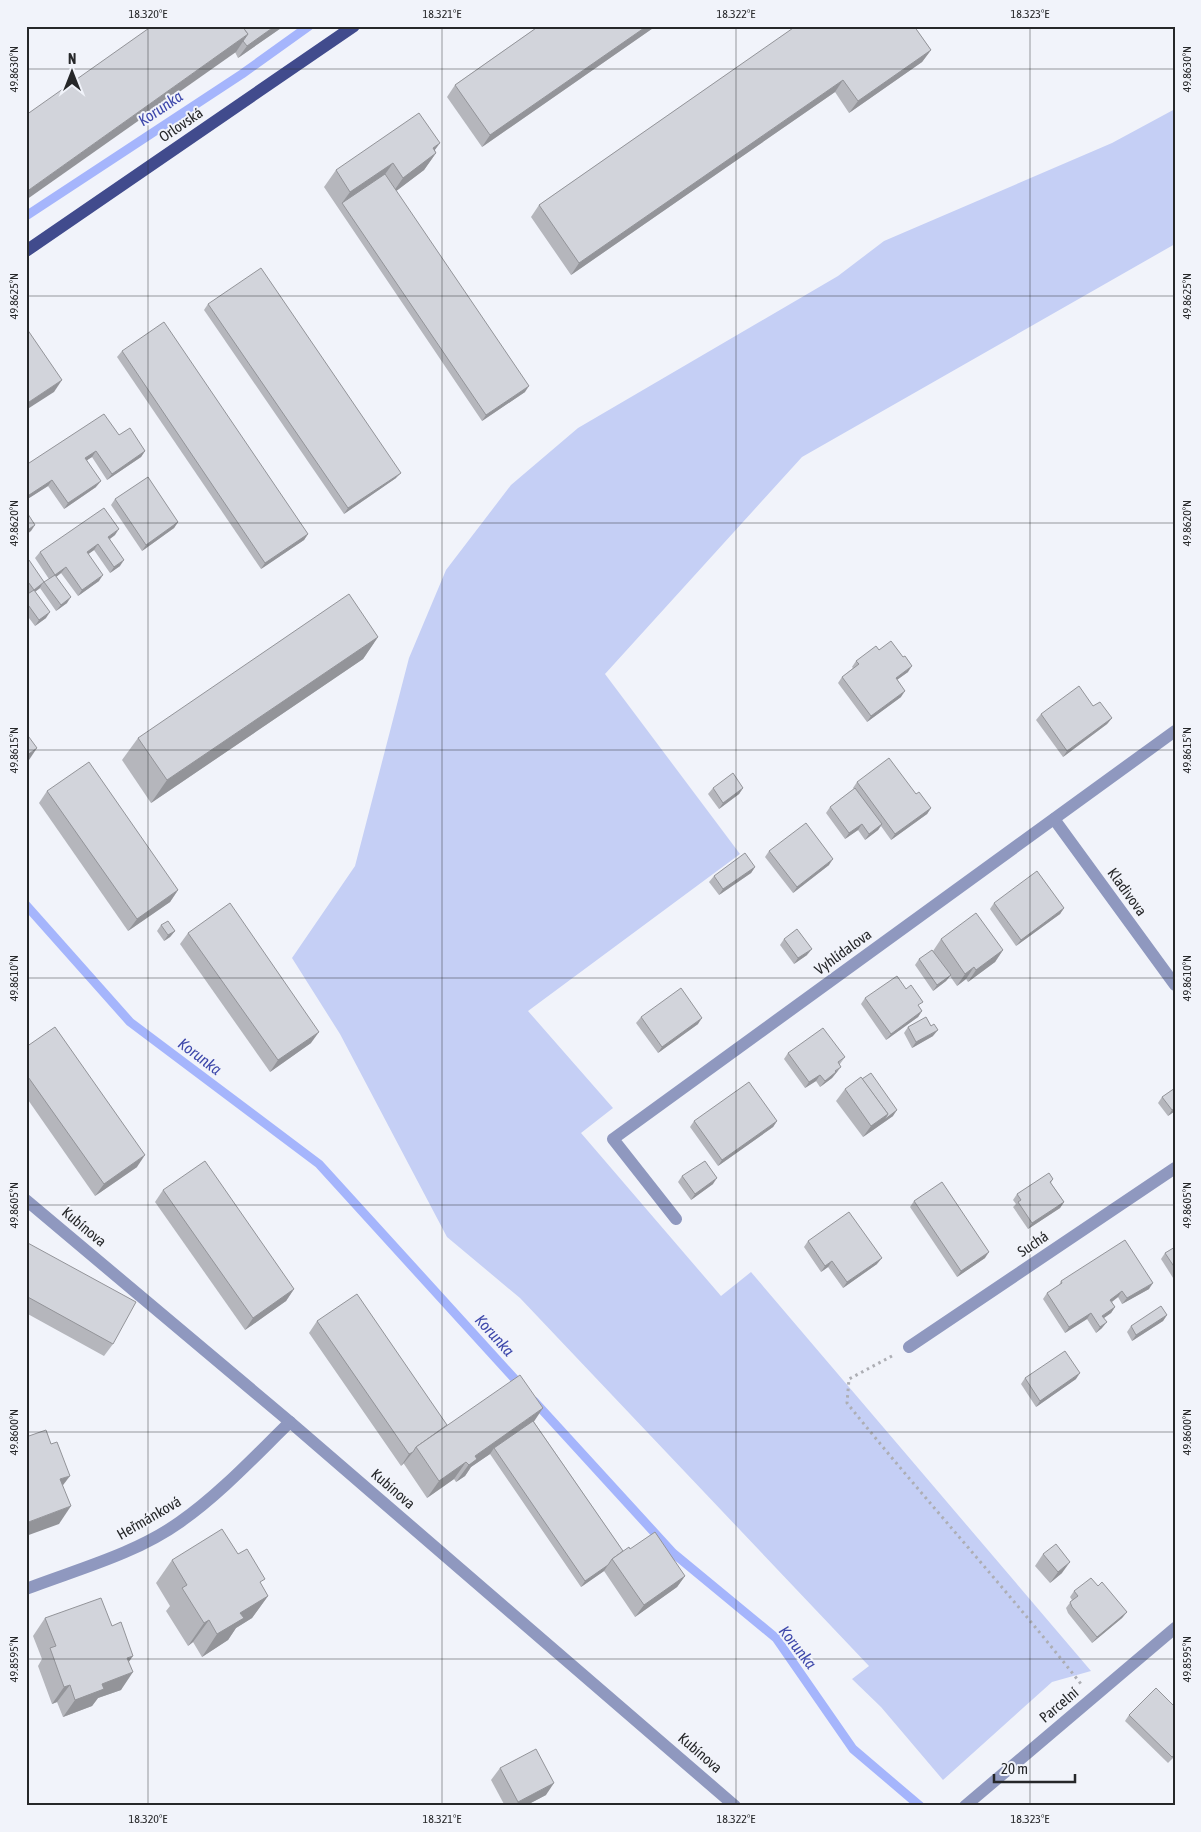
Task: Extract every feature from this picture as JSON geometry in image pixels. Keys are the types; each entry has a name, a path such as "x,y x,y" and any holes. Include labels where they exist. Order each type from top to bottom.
{"main road":[{"name":"Orlovská","path":"26,251 354,26"}],"street":[{"name":"Vyhlídalova","path":"676,1219 613,1139 1175,731"},
{"name":"Kladivova","path":"1054,819 1175,985"},
{"name":"Suchá","path":"909,1348 1175,1168"},
{"name":"Kubínova","path":"26,1200 290,1422 735,1806"},
{"name":"Heřmánková","path":"26,1589 134,1548 180,1522 220,1489 290,1422"},
{"name":"Parcelní","path":"965,1806 1175,1628"}],"path":[{"path":"909,1348 849,1379 846,1403 899,1469 1038,1628 1092,1698"}],"shaded area":[{"path":"1175,109 1175,244 802,457 605,674 740,854 528,1011 613,1108 581,1133 721,1296 751,1272 1091,1671 1052,1682 943,1780 881,1707 852,1679 869,1666 520,1298 447,1237 340,1034 292,958 355,866 409,658 446,570 511,485 578,428 838,276 884,241 1112,143"}],"building":[{"path":"152,26 242,26 248,34 26,192 26,115"},
{"path":"242,26 275,26 247,46 243,41 248,34"},
{"path":"539,26 647,26 490,135 455,85"},
{"path":"796,26 914,26 931,50 858,101 843,80 579,263 539,205"},
{"path":"419,113 440,143 433,148 436,153 403,178 393,163 350,192 336,170"},
{"path":"385,174 529,386 486,415 342,203"},
{"path":"261,268 401,473 348,508 208,304"},
{"path":"164,322 308,534 265,563 122,351"},
{"path":"26,330 62,380 26,404"},
{"path":"104,414 119,435 130,428 145,451 112,474 96,451 85,458 101,481 68,503 52,480 26,497 26,465"},
{"path":"148,477 178,522 146,545 115,499"},
{"path":"104,508 119,529 108,537 124,560 114,567 98,544 87,552 103,575 82,590 66,567 55,575 40,552"},
{"path":"26,511 35,525 26,531"},
{"path":"29,560 44,582 34,590 26,579 26,562"},
{"path":"55,575 71,597 61,605 44,582"},
{"path":"34,590 50,612 39,620 26,602 26,595"},
{"path":"349,594 378,637 167,780 138,738"},
{"path":"891,641 912,666 896,678 905,691 871,716 842,677 859,664 856,661 876,646 879,650"},
{"path":"1079,686 1093,706 1100,702 1112,718 1067,751 1041,714"},
{"path":"26,733 37,748 26,756"},
{"path":"889,758 916,794 919,792 931,808 895,834 857,782"},
{"path":"89,762 178,890 137,919 47,791"},
{"path":"733,773 743,788 723,803 713,788"},
{"path":"855,788 882,824 869,834 862,824 849,833 830,807"},
{"path":"806,823 833,859 797,887 769,851"},
{"path":"745,853 755,867 723,889 714,876"},
{"path":"1037,871 1064,908 1021,940 994,903"},
{"path":"230,903 319,1032 278,1060 188,933"},
{"path":"976,913 1003,950 976,970 974,967 965,974 941,939"},
{"path":"168,921 175,931 168,935 161,925"},
{"path":"797,929 812,949 798,958 784,939"},
{"path":"932,950 951,975 937,985 919,959"},
{"path":"897,976 906,989 911,985 923,1002 918,1005 922,1011 891,1034 865,998"},
{"path":"681,988 702,1018 662,1047 641,1017"},
{"path":"926,1017 931,1026 934,1024 938,1030 916,1042 908,1027"},
{"path":"55,1027 145,1155 104,1184 26,1074 26,1047"},
{"path":"823,1028 845,1057 838,1062 841,1067 825,1081 820,1075 809,1082 788,1053"},
{"path":"871,1073 897,1110 884,1120 888,1114 862,1079"},
{"path":"861,1077 888,1114 871,1126 845,1089"},
{"path":"749,1082 777,1121 722,1160 694,1121"},
{"path":"1175,1088 1175,1108 1172,1110 1162,1097"},
{"path":"205,1161 294,1289 253,1318 163,1190"},
{"path":"705,1161 717,1178 695,1194 682,1176"},
{"path":"1049,1173 1053,1179 1050,1182 1064,1202 1032,1223 1018,1202 1021,1200 1017,1194"},
{"path":"942,1182 989,1252 961,1271 914,1201"},
{"path":"849,1212 882,1258 847,1282 832,1261 825,1266 808,1241"},
{"path":"1125,1240 1153,1283 1127,1298 1122,1291 1110,1300 1115,1307 1102,1316 1107,1322 1100,1327 1091,1313 1069,1327 1047,1293 1062,1283 1061,1281"},
{"path":"26,1242 136,1302 113,1344 26,1296"},
{"path":"1175,1247 1175,1268 1165,1253"},
{"path":"357,1294 447,1425 409,1454 317,1321"},
{"path":"1161,1306 1167,1315 1136,1335 1131,1326"},
{"path":"1065,1351 1080,1373 1040,1401 1025,1378"},
{"path":"520,1375 543,1408 475,1456 477,1459 469,1465 466,1462 439,1481 416,1447"},
{"path":"533,1421 623,1551 612,1559 608,1565 585,1581 494,1448"},
{"path":"46,1430 51,1444 57,1442 70,1476 60,1479 71,1506 26,1523 26,1437"},
{"path":"222,1529 238,1554 247,1549 265,1579 260,1582 268,1596 240,1613 244,1618 217,1634 209,1620 204,1623 182,1588 187,1585 172,1560"},
{"path":"655,1532 685,1576 644,1605 612,1559"},
{"path":"1056,1544 1070,1562 1058,1572 1043,1554"},
{"path":"1091,1578 1098,1586 1102,1582 1127,1612 1097,1637 1070,1602 1078,1596 1074,1591"},
{"path":"101,1598 112,1626 121,1622 133,1656 127,1658 133,1672 102,1684 104,1689 75,1700 70,1685 64,1687 50,1648 56,1646 45,1618"},
{"path":"1156,1688 1175,1707 1175,1755 1172,1757 1129,1715"},
{"path":"536,1749 554,1783 518,1802 500,1768"}],"waterway":[{"name":"Korunka","path":"26,216 242,74 309,26"},
{"name":"Korunka","path":"26,905 130,1022 319,1164 522,1387"},
{"name":"Korunka","path":"534,1401 673,1553 776,1638 853,1749 920,1806"}]}
